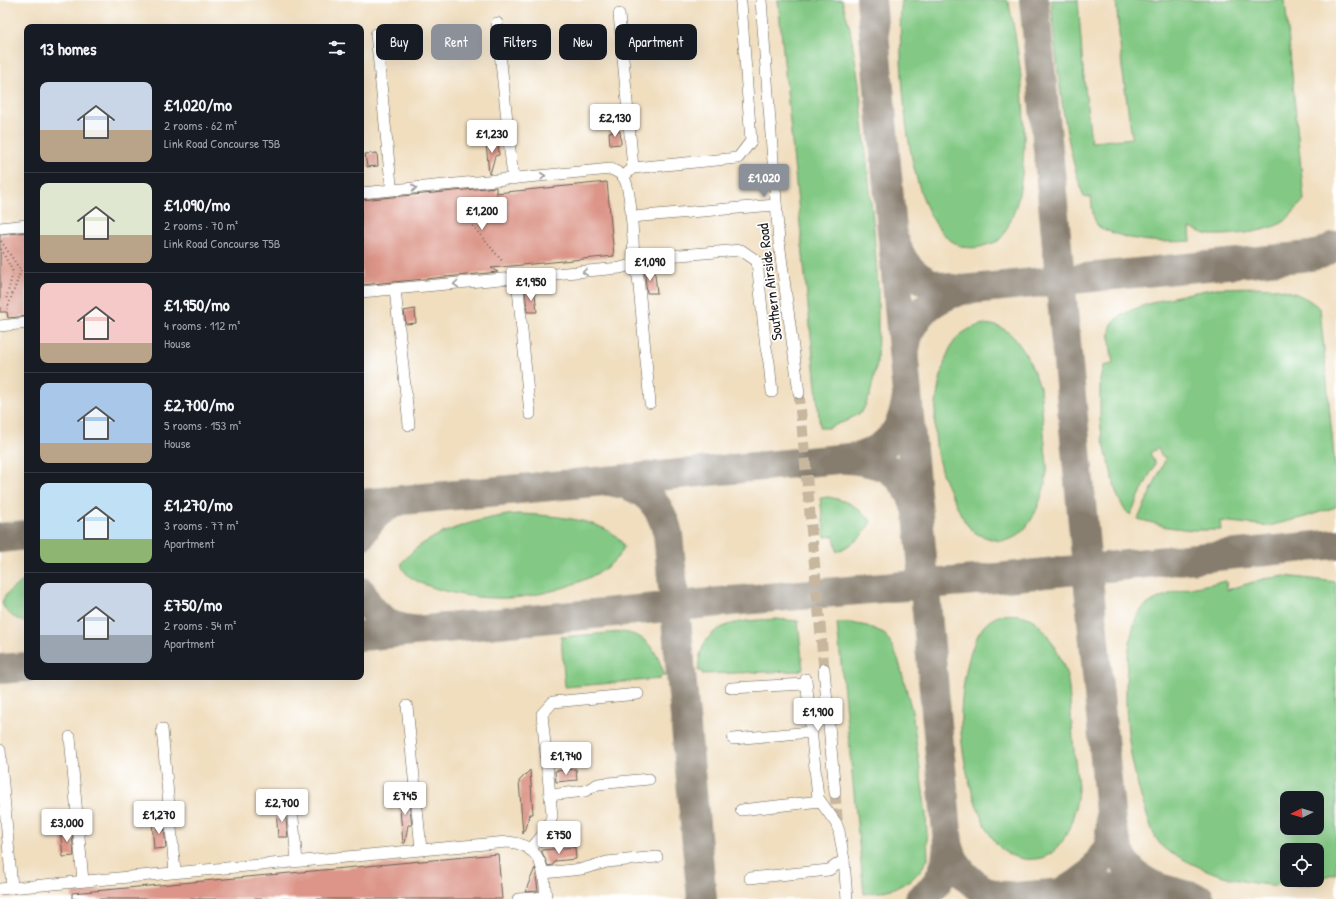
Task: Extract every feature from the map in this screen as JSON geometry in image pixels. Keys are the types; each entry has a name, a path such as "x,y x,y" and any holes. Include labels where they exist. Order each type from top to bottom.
{"street":[{"name":"Southern Airside Road","path":"761,0 779,242 799,393"},
{"path":"623,177 633,168 738,158 751,142 741,3"},
{"path":"619,14 633,168"},
{"path":"497,23 512,179"},
{"path":"379,60 391,184"},
{"path":"364,193 611,169 618,173 623,177 628,188 631,217 632,263 638,276 650,403"},
{"path":"631,217 776,205"},
{"path":"0,228 24,225"},
{"path":"364,292 620,268 643,258 741,250 757,261 772,392"},
{"path":"517,278 530,414"},
{"path":"395,289 409,425"},
{"path":"0,326 24,323"},
{"path":"824,669 835,793"},
{"path":"731,688 806,682 817,792 820,801 836,823 844,860 847,899"},
{"path":"530,850 544,834 551,822 552,816 542,714 553,702 638,694"},
{"path":"407,706 421,849"},
{"path":"162,729 175,872"},
{"path":"732,739 811,732"},
{"path":"70,737 83,881"},
{"path":"0,750 12,888"},
{"path":"550,795 585,791 598,784 649,779"},
{"path":"292,797 298,861"},
{"path":"741,810 820,801"},
{"path":"0,889 421,849 514,842 530,850 536,855 544,873 546,898 518,899"},
{"path":"544,873 582,869 607,862 657,857"},
{"path":"750,878 829,870 844,860"}],"path":[{"path":"496,195 472,225 503,262"},
{"path":"1,241 21,271 7,309"},
{"path":"1,249 12,272 6,300"}],"green space":[{"path":"778,0 842,0 850,29 859,83 874,230 878,289 877,363 870,395 862,412 846,421 828,428 820,428"},
{"path":"902,0 1007,0 1009,4 1016,39 1022,91 1024,155 1022,176 1016,207 1002,237 995,242 984,246 969,248 950,240 936,225 926,205 917,181 911,155 904,101 900,21"},
{"path":"1051,0 1078,0 1083,69 1091,142 1132,138 1122,67 1116,0 1285,0 1304,200 1285,221 1270,228 1238,234 1210,235 1190,228 1191,241 1148,241 1126,237 1099,227 1093,216 1091,197 1084,197 1077,177 1070,147 1060,87"},
{"path":"1262,287 1284,290 1295,293 1307,299 1320,308 1336,478 1336,507 1269,526 1220,521 1221,530 1192,530 1167,527 1138,519 1166,458 1161,456 1158,448 1150,453 1155,464 1130,515 1124,509 1117,495 1102,437 1100,421 1100,380 1103,366 1113,364 1110,338 1112,324 1119,317 1144,305 1216,288"},
{"path":"984,324 994,325 1007,331 1020,345 1034,371 1040,387 1047,461 1047,471 1042,495 1031,520 1024,530 1015,537 1004,541 981,536 969,528 959,511 943,476 937,455 935,409 946,357 959,336 974,327"},
{"path":"828,497 841,500 852,505 871,521 861,537 837,552 834,536 825,537 820,498"},
{"path":"518,514 561,517 593,524 607,530 617,537 624,547 617,558 605,568 590,577 556,590 523,597 488,598 467,596 446,591 426,585 416,580 409,576 402,567 403,561 416,548 443,533 474,522 505,515"},
{"path":"1285,576 1336,582 1336,873 1324,877 1324,843 1280,843 1280,886 1245,882 1196,866 1173,854 1161,845 1150,825 1134,771 1130,749 1126,706 1127,663 1134,625 1141,610 1148,604 1169,594 1226,581 1227,590 1263,579"},
{"path":"24,581 24,622 12,616 2,603 6,595 15,586"},
{"path":"1001,615 1022,616 1033,620 1038,624 1049,637 1058,654 1068,681 1078,785 1077,799 1072,820 1063,840 1050,854 1036,859 1021,859 1012,856 1004,851 995,842 975,801 966,770 962,743 962,699 967,665 977,636 984,626 994,618"},
{"path":"776,619 798,621 803,669 798,671 702,674 702,671 698,671 701,652 706,641 713,633 732,624 754,620"},
{"path":"837,623 851,623 867,626 884,633 899,662 912,711 926,813 928,859 920,871 911,880 898,887 880,892 864,894"},
{"path":"621,632 630,633 645,640 659,659 665,676 660,676 660,679 565,687 561,637"}],"building":[{"path":"620,131 621,144 610,145 609,132"},
{"path":"498,142 499,155 495,156 489,174 486,143"},
{"path":"377,153 378,166 367,167 365,154"},
{"path":"607,182 614,256 491,268 498,272 364,285 364,200 496,187 496,193"},
{"path":"24,232 24,316 8,318 7,312 0,312 0,235"},
{"path":"644,267 655,274 657,293 647,293"},
{"path":"525,288 535,294 537,312 527,312"},
{"path":"415,309 416,323 406,324 404,311"},
{"path":"576,769 577,780 556,782 555,771"},
{"path":"530,770 533,814 530,814 523,834 519,781"},
{"path":"407,797 409,801 412,825 408,825 405,843 403,843 399,798"},
{"path":"276,809 283,809 285,812 288,837 278,837"},
{"path":"160,820 164,826 166,848 154,849 152,821"},
{"path":"60,829 68,829 72,834 74,856 63,857"},
{"path":"575,847 576,859 555,861 553,865 548,866 542,852 542,850"},
{"path":"498,854 502,899 72,899 72,893"},
{"path":"535,868 538,891 525,892"}],"taxiway":[{"path":"871,0 948,843 942,875 933,887 920,899"},
{"path":"1034,0 1111,823 1117,846 1126,863 1139,877 1159,888"},
{"path":"895,242 905,263 920,278 939,286 962,290 1310,256 1320,254 1336,246"},
{"path":"905,350 907,338 911,328 923,311 941,298 962,290"},
{"path":"364,504 860,457 870,453 886,443 892,437 901,422 906,402"},
{"path":"847,459 860,460 890,470 905,484 916,506"},
{"path":"614,482 635,488 650,499 661,514 668,534 702,899"},
{"path":"364,530 372,518 386,507 399,501"},
{"path":"0,538 24,535"},
{"path":"364,636 731,601 987,579 1336,544"},
{"path":"364,598 375,613 388,623 404,629 412,630"},
{"path":"0,669 24,667"},
{"path":"1061,893 1076,885 1092,873 1109,846 1111,823"},
{"path":"948,843 956,864 970,881 989,893 1015,897"},
{"path":"995,899 1141,886 1159,888 1200,899"}],"tunnel":[{"path":"799,393 824,669"},
{"path":"835,793 838,829"}]}
